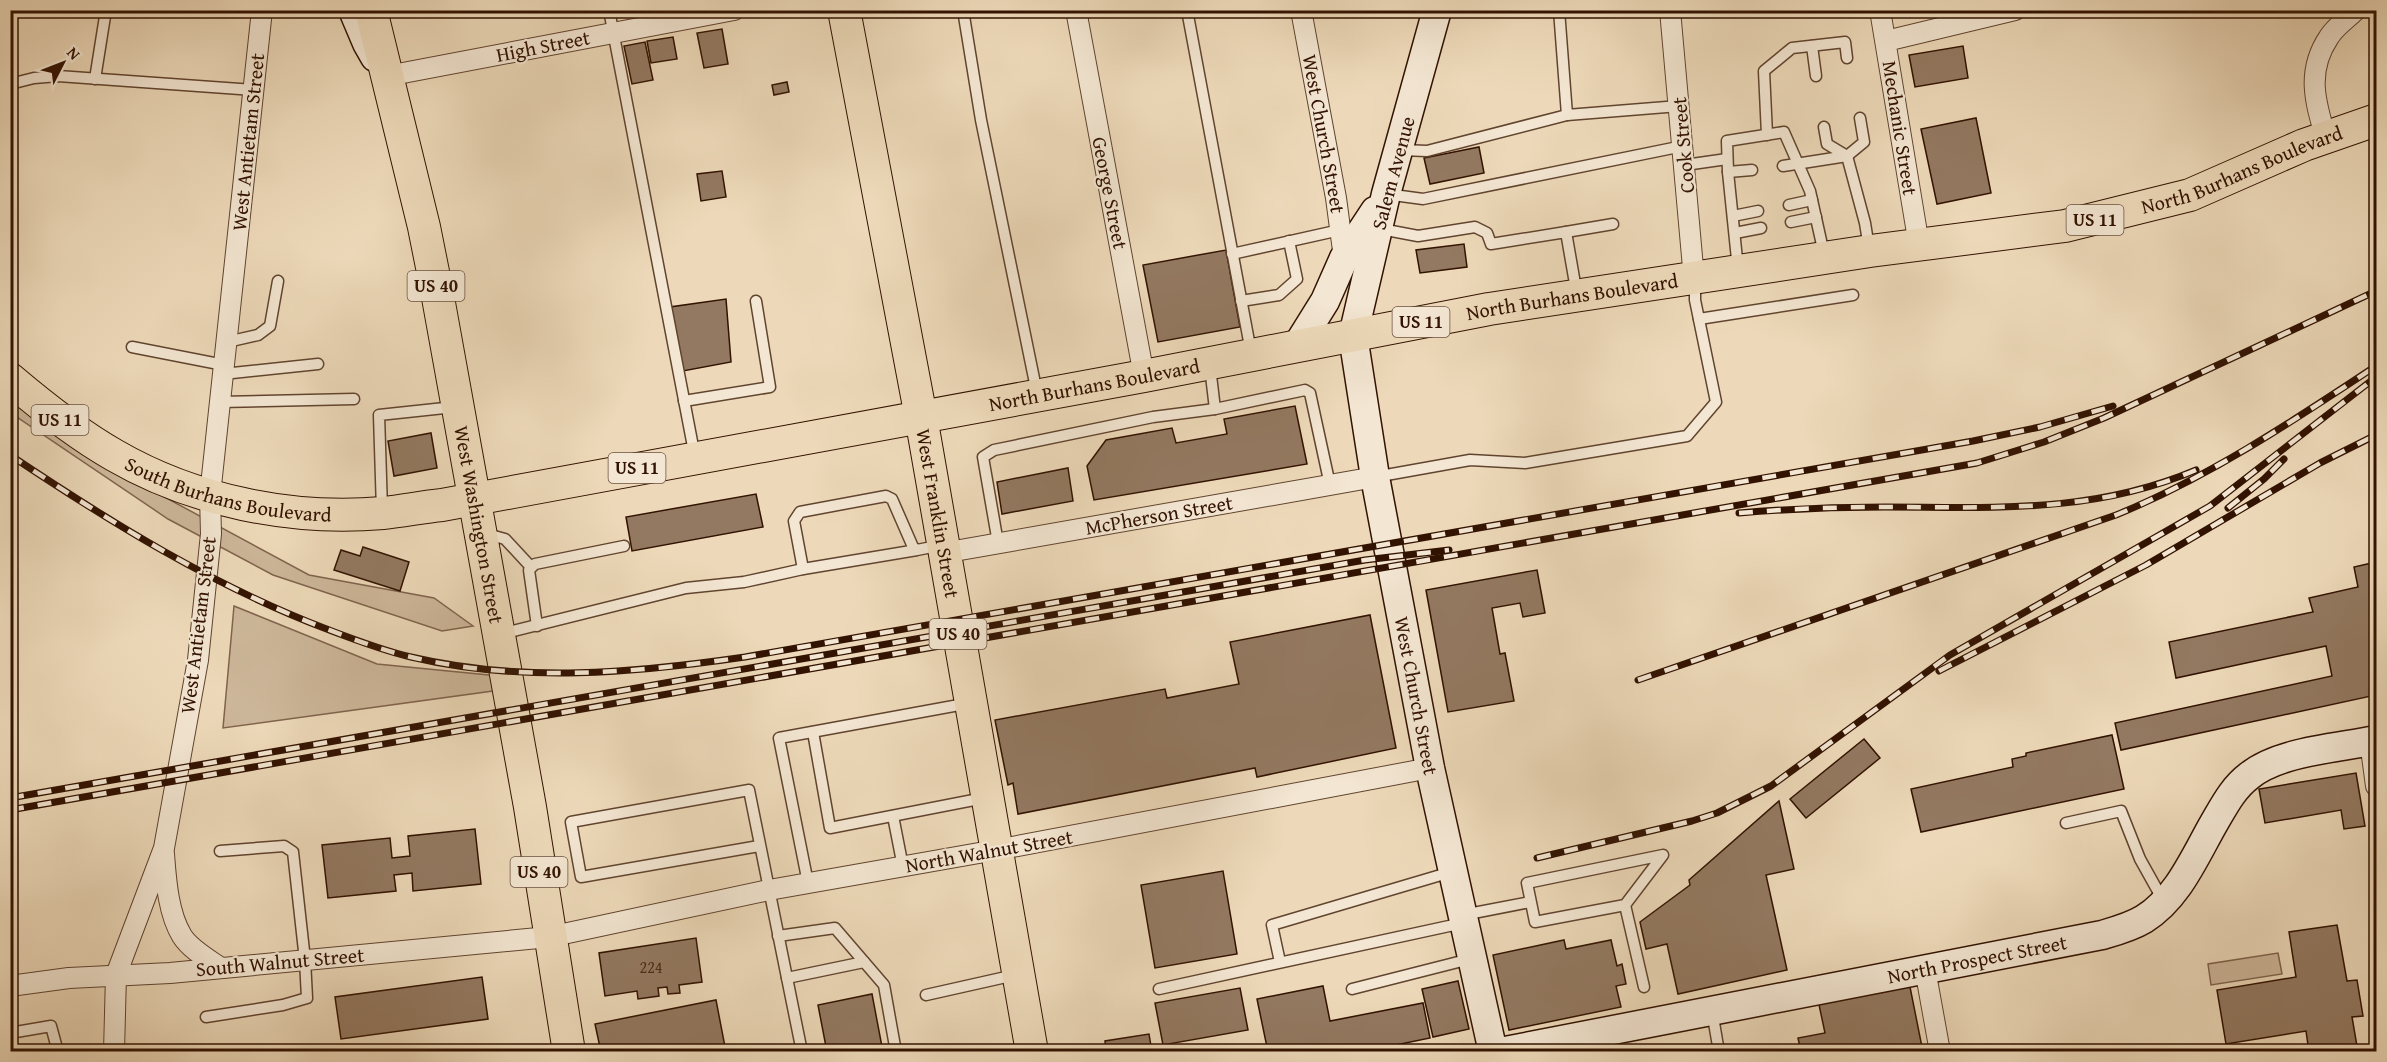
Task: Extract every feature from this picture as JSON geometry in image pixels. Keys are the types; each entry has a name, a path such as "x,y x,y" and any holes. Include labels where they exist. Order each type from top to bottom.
{"main road":[{"name":"West Washington Street","path":"353,10 367,43 387,76 424,227 530,807 569,1052"},
{"name":"US 40","path":"371,10 387,76"},
{"name":"West Franklin Street","path":"844,10 921,417 934,549 970,703 1032,1052"},
{"name":"Salem Avenue","path":"1353,336 1386,194 1437,10"},
{"name":"North Burhans Boulevard","path":"474,498 1037,396 1489,309 1870,251 2065,226 2190,195 2326,138 2376,120"},
{"path":"1296,346 1325,301 1344,258 1386,194"},
{"name":"West Church Street","path":"1353,336 1375,477 1430,768 1493,1052"},
{"name":"South Burhans Boulevard","path":"10,379 67,425 113,455 147,472 210,495 262,507 318,513 382,513 474,498"},
{"name":"North Prospect Street","path":"1500,1052 2102,935 2127,927 2145,918 2164,902 2177,885 2229,797 2250,775 2267,765 2291,757 2373,740"}],"street":[{"name":"West Antietam Street","path":"114,1052 116,975 164,848 198,660 211,534 210,495 262,10"},
{"name":"High Street","path":"387,76 734,10"},
{"name":"George Street","path":"1076,10 1144,376"},
{"name":"West Church Street","path":"1301,10 1344,258"},
{"name":"Cook Street","path":"1670,10 1695,279"},
{"name":"Mechanic Street","path":"1880,10 1919,245"},
{"path":"1886,41 2015,10"},
{"path":"2326,138 2315,100 2315,69 2329,37 2356,10"},
{"name":"McPherson Street","path":"934,549 998,543 1375,477"},
{"path":"2373,740 2376,786"},
{"name":"North Walnut Street","path":"549,937 769,890 996,850 1430,768"},
{"path":"164,848 165,873 173,918 182,937 221,968"},
{"name":"South Walnut Street","path":"10,986 69,978 221,968 549,937"},
{"path":"1925,969 1940,1052"}],"lane":[{"path":"95,80 106,10"},
{"path":"609,10 695,457"},
{"path":"963,10 981,120 1037,396"},
{"path":"1187,10 1252,355"},
{"path":"1559,10 1567,115"},
{"path":"1767,135 1764,71 1792,48 1845,42 1847,58"},
{"path":"1812,46 1816,76"},
{"path":"10,84 43,77 254,90"},
{"path":"1398,150 1427,151 1567,115 1679,106"},
{"path":"1783,166 1847,156 1864,142 1860,118"},
{"path":"1824,127 1827,144 1847,156 1865,222 1870,251"},
{"path":"1739,272 1728,172 1727,141 1785,132 1812,200 1825,259"},
{"path":"1386,194 1423,199 1684,156 1728,159"},
{"path":"1728,172 1752,170"},
{"path":"1789,205 1812,200"},
{"path":"1733,216 1758,211"},
{"path":"1791,222 1816,217"},
{"path":"1378,228 1418,236 1476,227 1486,233 1491,244 1612,224"},
{"path":"1734,233 1761,228"},
{"path":"1232,254 1340,230"},
{"path":"1566,232 1577,295"},
{"path":"1241,301 1278,295 1298,279 1289,241"},
{"path":"1375,477 1470,460 1525,463 1687,436 1716,402 1695,300 1695,279"},
{"path":"227,342 258,335 270,326 278,281"},
{"path":"1699,319 1853,295"},
{"path":"684,401 770,387 756,301"},
{"path":"132,347 224,370 318,364"},
{"path":"1210,363 1215,409"},
{"path":"998,543 983,457 994,450 1153,417 1215,409 1305,390 1310,393 1330,485"},
{"path":"220,402 354,399"},
{"path":"382,513 380,415 458,407"},
{"path":"802,569 794,521 800,512 886,496 892,499 910,543 934,549"},
{"path":"480,532 505,539 531,567"},
{"path":"537,626 529,570 531,567 535,564 624,546"},
{"path":"498,635 686,588 744,582 802,569 934,549"},
{"path":"808,883 779,738 970,703"},
{"path":"813,732 830,828 987,797"},
{"path":"759,846 581,877 571,822 749,790 802,1052"},
{"path":"2066,823 2121,811 2140,859 2164,902"},
{"path":"893,816 903,867"},
{"path":"206,1017 283,1005 306,999 305,960 292,852 284,846 220,851"},
{"path":"1663,855 1625,905 1535,922 1530,902 1527,883 1663,855"},
{"path":"1280,962 1272,925 1454,872"},
{"path":"1159,988 1280,962 1530,902"},
{"path":"1625,905 1644,987"},
{"path":"778,936 835,928 884,985 896,1052"},
{"path":"1352,989 1473,959"},
{"path":"787,978 864,962"},
{"path":"926,995 1018,974"},
{"path":"1712,1010 1719,1052"},
{"path":"10,1033 51,1026 58,1052"}],"shaded area":[{"path":"10,382 159,494 309,575 434,598 473,626 442,631 273,575 168,519 11,413"},
{"path":"234,606 377,664 499,676 500,690 223,728"},
{"path":"2278,953 2282,974 2211,985 2208,964"}],"building":[{"path":"722,29 728,64 704,68 697,33"},
{"path":"673,37 677,59 651,63 647,41"},
{"path":"645,42 653,80 632,84 624,46"},
{"path":"1963,46 1968,78 1915,87 1909,55"},
{"path":"787,82 789,92 774,95 772,85"},
{"path":"1976,118 1991,193 1937,204 1921,129"},
{"path":"1479,147 1484,173 1430,184 1424,158"},
{"path":"722,171 726,197 701,201 697,174"},
{"path":"1464,244 1467,267 1420,273 1416,250"},
{"path":"1226,250 1240,327 1158,342 1143,265"},
{"path":"726,299 731,362 683,371 670,307"},
{"path":"1295,406 1307,464 1094,500 1087,466 1106,440 1172,428 1176,443 1227,434 1224,419"},
{"path":"431,433 437,468 394,476 388,441"},
{"path":"1068,468 1073,501 1002,514 997,482"},
{"path":"756,494 763,527 632,551 626,517"},
{"path":"363,547 409,562 400,591 334,570 341,550 360,556"},
{"path":"2376,562 2376,695 2121,750 2115,723 2332,676 2326,646 2176,678 2169,642 2313,612 2309,598 2358,587 2354,567"},
{"path":"1537,570 1545,613 1523,617 1520,603 1492,608 1500,654 1505,653 1514,701 1448,712 1426,590"},
{"path":"1370,615 1396,748 1257,777 1255,768 1018,814 1013,783 1008,785 995,720 1165,689 1167,698 1239,684 1230,642"},
{"path":"2112,735 2124,789 1921,832 1911,789 2013,767 2012,759 2026,756 2026,753"},
{"path":"1864,739 1880,758 1806,818 1790,799"},
{"path":"2356,773 2365,826 2344,829 2341,810 2265,823 2259,789"},
{"path":"1779,801 1794,869 1766,875 1787,970 1678,994 1667,944 1646,949 1640,922 1690,885 1689,880"},
{"path":"475,829 481,884 413,891 412,873 394,875 396,891 328,898 322,845 390,838 392,858 410,856 408,836"},
{"path":"1223,871 1237,954 1155,968 1141,885"},
{"path":"2337,925 2347,981 2357,980 2363,1016 2352,1017 2358,1052 2309,1052 2306,1031 2226,1044 2217,990 2296,977 2289,932"},
{"path":"696,938 702,982 679,985 680,993 668,994 667,987 658,988 659,996 638,999 637,991 605,996 599,953"},
{"path":"1564,940 1566,949 1611,940 1617,966 1622,964 1626,984 1616,986 1621,1007 1509,1030 1493,955"},
{"path":"482,977 488,1019 341,1039 335,997"},
{"path":"1458,981 1469,1029 1433,1037 1422,989"},
{"path":"1909,982 1923,1052 1801,1052 1798,1038 1825,1033 1818,1000"},
{"path":"1323,986 1330,1021 1423,1003 1430,1038 1362,1052 1268,1052 1257,999"},
{"path":"1240,988 1248,1030 1163,1045 1155,1003"},
{"path":"872,994 883,1052 827,1052 818,1005"},
{"path":"716,1000 726,1052 601,1052 595,1024"},
{"path":"1149,1034 1152,1052 1106,1052 1105,1041"}],"railway":[{"path":"10,810 1977,463 2044,442 2104,418 2376,291"},
{"path":"1638,680 2116,515 2217,466 2376,366"},
{"path":"1537,858 1692,821 1717,813 1771,786 1950,655 2210,506 2376,377"},
{"path":"10,455 162,550 242,592 324,628 389,651 453,665 536,673 578,673 662,667 745,657 1973,441 2040,427 2113,406"},
{"path":"1939,671 2146,565 2320,463 2376,435"},
{"path":"2228,508 2264,479 2284,459"},
{"path":"1739,513 1867,507 2042,505 2119,494 2196,470"},
{"path":"10,798 1365,560 1449,550"}]}
